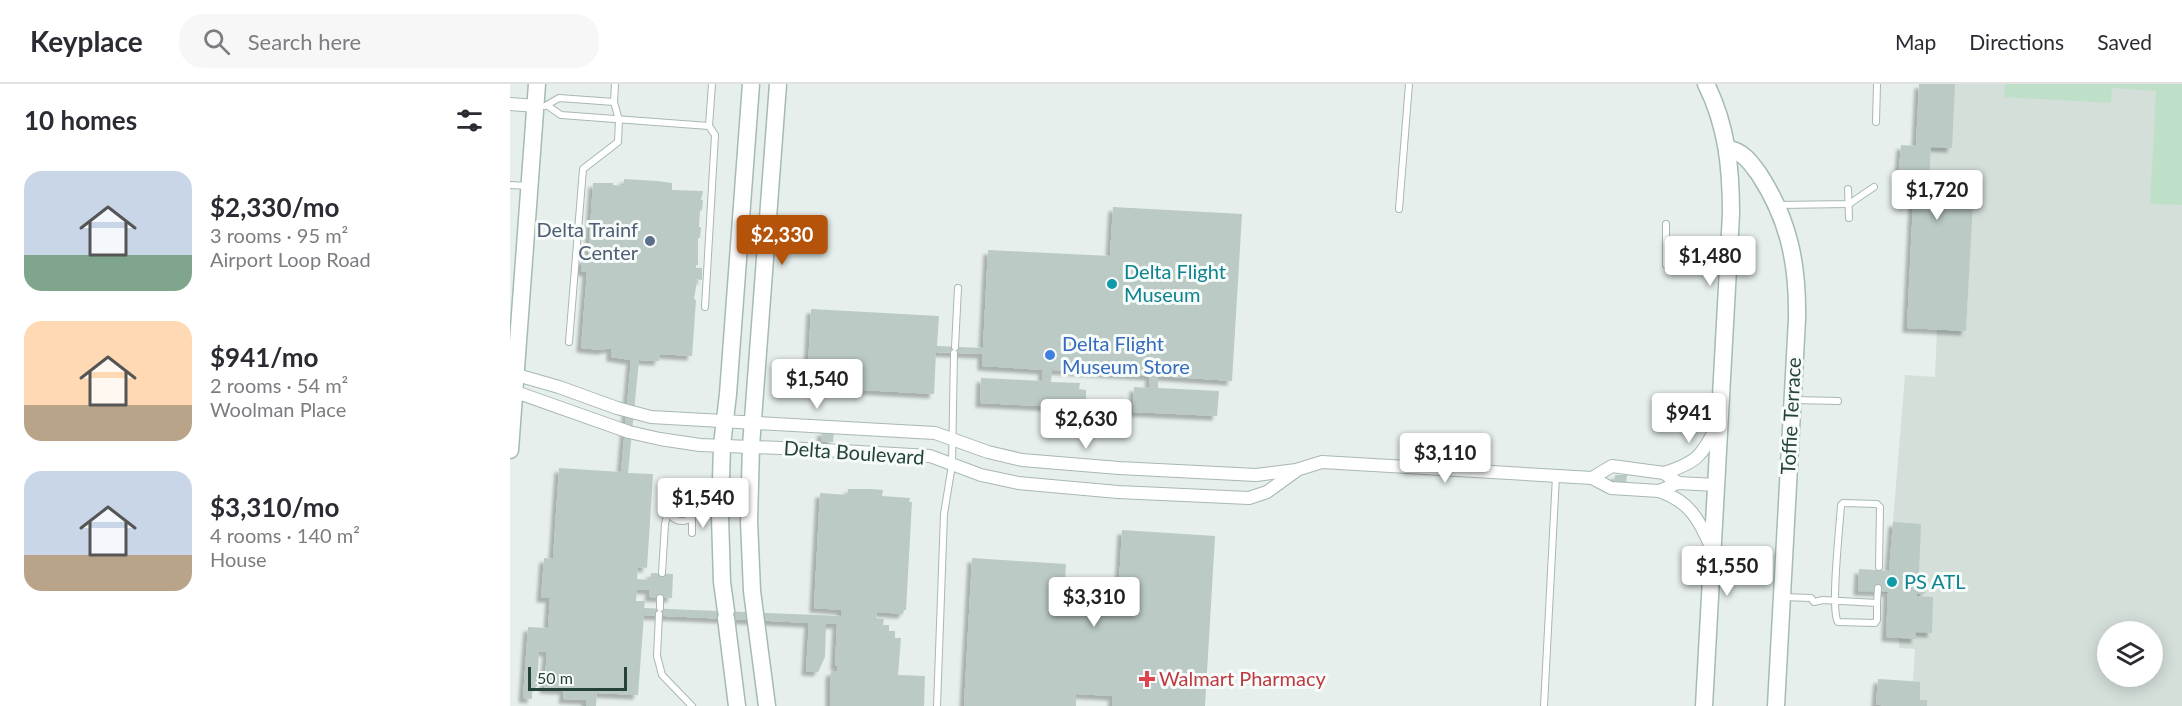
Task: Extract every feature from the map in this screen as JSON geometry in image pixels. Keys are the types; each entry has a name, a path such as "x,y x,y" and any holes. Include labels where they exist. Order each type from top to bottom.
{"main road":[{"path":"510,450 513,373 529,186 542,106 537,84"},
{"path":"737,706 722,582 720,516 722,446 729,383 751,84"},
{"path":"767,706 752,591 749,520 751,446 778,84"},
{"path":"1704,706 1731,214 1731,164 1715,103 1706,84"},
{"name":"Toffie Terrace","path":"1728,149 1735,150 1747,158 1777,205 1790,241 1796,278 1797,319 1776,706"}],"street":[{"path":"510,104 542,106"},
{"name":"Delta Boulevard","path":"513,373 651,417 935,433 987,452 1022,460 1256,476 1296,470 1322,462 1592,478 1611,488 1659,491 1678,483 1716,485"},
{"name":"Delta Boulevard","path":"512,390 629,432 660,439 700,445 930,456 981,475 1018,483 1118,492 1249,498 1267,492 1296,470"},
{"path":"1664,473 1684,467 1698,458 1719,422"},
{"name":"Delta Boulevard","path":"1592,478 1612,466 1664,473 1678,483"},
{"path":"1659,491 1675,496 1692,511 1712,550"}],"lane":[{"path":"569,342 584,169 618,142 620,120 614,102 615,84"},
{"path":"705,308 715,135 709,126 712,84"},
{"path":"1399,209 1409,84"},
{"path":"1876,122 1877,84"},
{"path":"542,106 558,98 614,102"},
{"path":"542,106 559,114 709,126"},
{"path":"510,185 529,186"},
{"path":"1777,205 1849,204 1874,187"},
{"path":"1848,189 1849,218"},
{"path":"1666,224 1666,265"},
{"path":"937,706 944,514 952,465 954,350 958,288"},
{"path":"1792,400 1838,401"},
{"path":"1544,706 1556,475"},
{"path":"662,573 664,524 671,497 685,493 696,503 695,513 688,520 674,520 668,512"},
{"path":"1878,588 1875,623 1838,622 1835,614 1841,505 1844,503 1877,504 1880,507 1879,567"},
{"path":"692,517 692,533"},
{"path":"1781,597 1811,598 1814,602 1836,600 1877,603"},
{"path":"660,598 657,656 662,675 692,706"}],"shaded area":[{"path":"1955,84 2182,84 2182,706 1885,706 1878,679 1913,681 1915,649 1899,648 1899,638 1886,637 1888,593 1858,591 1859,569 1889,571 1905,375 1935,377 1937,330 1966,331 1973,185 1929,183 1931,147"}],"green space":[{"path":"2005,84 2182,84 2182,205 2150,204 2156,91 2112,88 2111,103 2004,97"}],"building":[{"path":"1919,84 1955,84 1952,148 1931,147 1929,183 1974,184 1966,331 1907,328 1914,183 1899,182 1899,170 1901,145 1916,146"},
{"path":"624,179 672,183 672,190 703,191 700,238 698,238 698,265 696,265 696,268 702,268 702,280 695,279 697,281 692,356 660,354 659,361 639,360 628,473 653,474 647,568 638,567 637,579 650,580 651,573 673,574 672,598 649,597 650,590 637,589 636,601 645,601 644,608 841,616 841,610 814,608 820,493 847,495 848,489 871,489 883,490 882,496 910,498 909,502 912,502 906,610 903,614 877,612 876,618 884,619 883,625 889,625 889,631 895,631 895,638 901,638 898,675 925,676 924,706 830,706 831,671 837,671 838,666 835,666 837,624 826,624 825,657 818,672 806,671 809,623 644,615 638,695 597,693 596,706 586,706 586,700 563,699 564,690 544,689 547,652 539,651 537,686 532,692 532,699 523,698 528,627 548,628 550,598 541,598 544,558 553,559 559,468 621,472 631,360 611,357 611,348 601,350 581,348 587,272 581,271 581,259 588,259 593,183 613,183 613,185 623,186"},
{"name":"Delta Flight Museum","path":"1113,207 1242,214 1232,381 1158,376 1158,388 1219,391 1217,416 1133,412 1134,387 1149,388 1150,376 1052,370 1051,382 1080,383 1079,389 1086,390 1086,403 1078,402 1078,408 980,403 981,378 1042,381 1043,370 982,366 982,354 936,352 934,394 807,387 811,309 939,316 937,346 983,348 988,250 1110,256"},
{"path":"822,431 834,432 833,442 821,441"},
{"path":"1615,475 1627,475 1626,485 1614,485"},
{"name":"PS ATL","path":"1893,522 1921,524 1919,573 1927,573 1925,594 1917,594 1917,596 1933,597 1932,633 1916,632 1916,639 1886,637 1888,592 1858,591 1859,569 1889,571"},
{"path":"1122,530 1215,536 1205,706 1112,706 1113,696 1076,694 1076,706 964,706 972,558 1066,564 1065,581 1119,584"},
{"path":"1878,679 1920,682 1920,700 1927,700 1927,706 1876,704"}],"place":[{"name":"Delta Trainf Center","path":"650,241"},
{"name":"Delta Flight Museum","path":"1112,284"},
{"name":"Delta Flight Museum Store","path":"1050,355"},
{"name":"PS ATL","path":"1892,582"},
{"name":"Walmart Pharmacy","path":"1147,679"}]}
